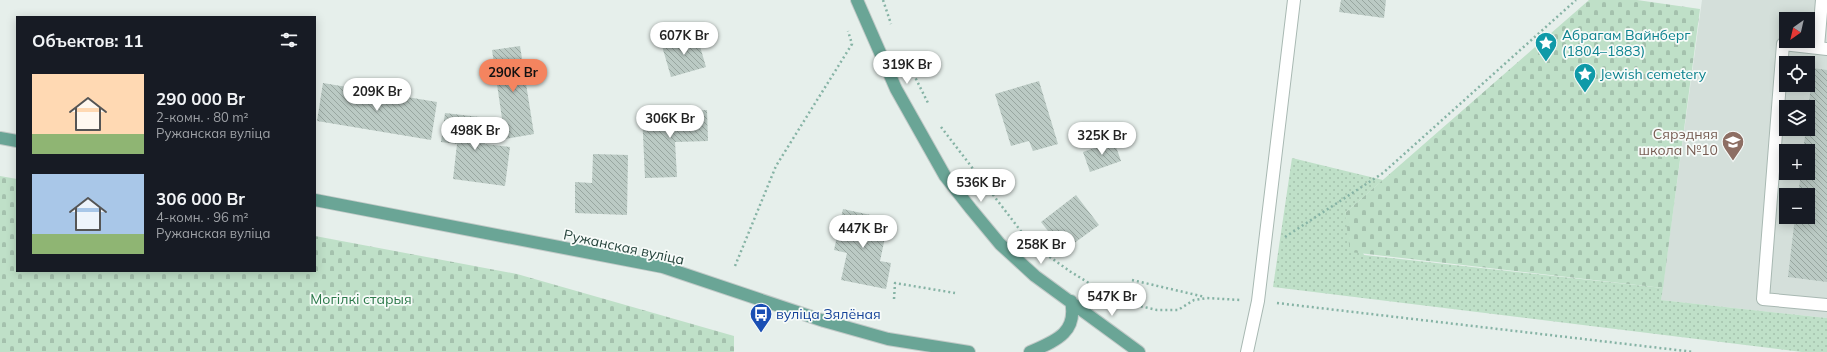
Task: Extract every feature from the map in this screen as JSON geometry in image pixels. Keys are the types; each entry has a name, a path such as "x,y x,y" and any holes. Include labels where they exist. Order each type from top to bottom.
{"main road":[{"path":"857,0 896,89 946,176 1000,244 1035,276 1071,300 1139,352"},
{"path":"0,138 16,141"},
{"name":"Ружанская вуліца","path":"316,200 662,267 817,318 888,339 969,352"},
{"path":"1030,352 1064,335 1070,325 1073,311 1071,300"}],"lane":[{"path":"1247,352 1258,301 1294,0"},
{"path":"1822,0 1822,48 1783,44 1763,299 1827,305"}],"path":[{"path":"883,0 891,27"},
{"path":"1264,249 1383,173 1576,0"},
{"path":"735,266 776,166 852,44 847,29"},
{"path":"906,61 932,111"},
{"path":"940,125 1030,243 1071,272 1118,301 1157,310 1178,310 1194,300 1207,298"},
{"path":"1132,280 1207,298 1258,301 1694,352"},
{"path":"894,299 896,283 955,294"}],"shaded area":[{"name":"Сярэдняя школа №10","path":"1702,0 1827,0 1827,318 1661,300"}],"green space":[{"name":"Jewish cemetery","path":"1589,0 1637,0 1700,9 1663,288 1350,252 1345,213"},
{"path":"1292,158 1383,180 1345,213 1364,255 1663,288 1661,300 1827,318 1827,352 1802,352 1273,287"},
{"name":"Могілкі старыя","path":"0,176 16,179 16,272 316,272 316,236 517,274 734,336 734,352 0,352"}],"building":[{"path":"1341,0 1386,0 1384,18 1339,12"},
{"path":"697,36 706,67 671,77 662,46"},
{"path":"520,46 534,134 505,139 492,50"},
{"path":"1815,68 1827,70 1827,282 1788,277 1794,224 1815,224 1815,188 1799,188 1800,180 1815,180 1815,144 1804,144 1805,136 1815,136 1815,100 1809,100 1810,92 1815,92"},
{"path":"1039,81 1058,144 1033,151 1029,141 1011,146 995,94"},
{"path":"323,83 437,102 431,140 317,121"},
{"path":"707,110 708,141 675,142 677,177 645,178 642,113"},
{"path":"445,113 488,118 485,144 510,147 505,186 453,179 457,144 441,142"},
{"path":"1114,141 1121,161 1090,172 1083,152"},
{"path":"593,154 628,155 627,215 575,213 575,182 592,183"},
{"path":"1076,195 1099,225 1073,244 1064,232 1055,240 1041,222"},
{"path":"843,209 889,219 880,261 891,263 886,289 841,280 847,253 834,250"}],"place":[{"name":"Абрагам Вайнберг (1804–1883)","path":"1546,62"},
{"name":"Jewish cemetery","path":"1585,94"},
{"name":"Сярэдняя школа №10","path":"1733,162"},
{"name":"вуліца Зялёная","path":"761,334"}]}
